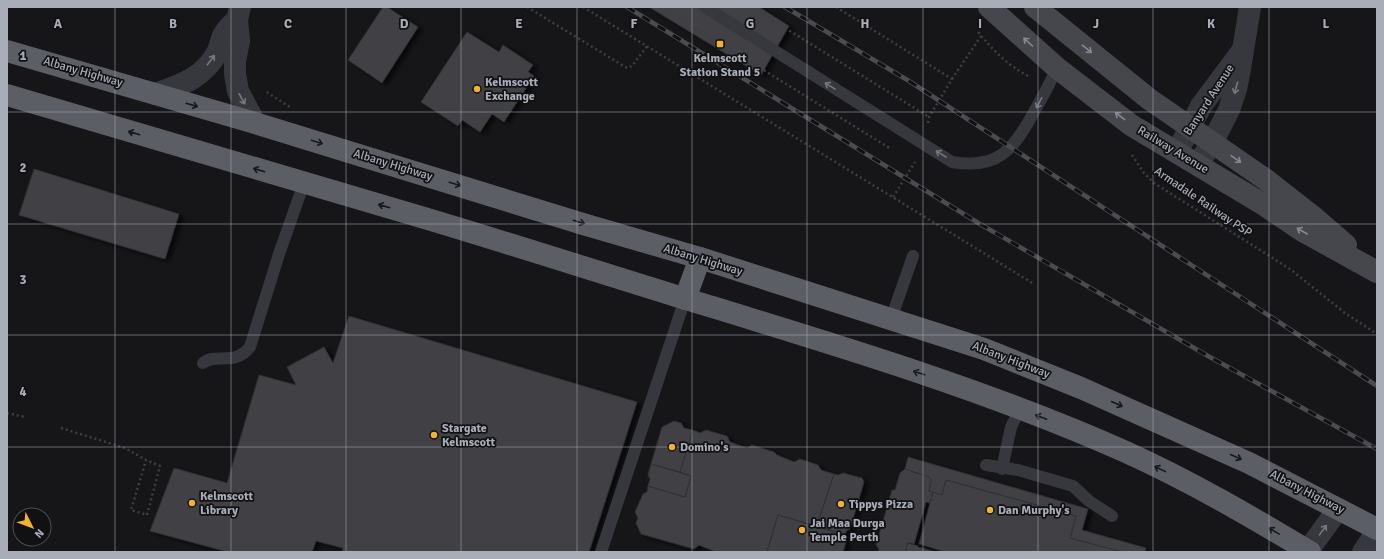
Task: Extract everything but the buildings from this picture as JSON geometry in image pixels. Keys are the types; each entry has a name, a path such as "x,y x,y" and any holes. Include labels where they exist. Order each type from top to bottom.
{"highway":[{"name":"Albany Highway","path":"7,51 255,123 700,258 984,349 1081,388 1249,463 1377,530"},
{"path":"7,95 429,220 827,342 960,387 1020,409 1135,457 1218,498 1308,552"},
{"path":"685,299 700,258"}],"main road":[{"name":"Railway Avenue","path":"989,7 1057,68 1131,125 1198,164 1301,230 1375,270"},
{"path":"1020,7 1060,44 1064,51 1064,58 1057,68"},
{"name":"Railway Avenue","path":"1035,7 1149,99 1265,179 1316,218 1375,270"}],"street":[{"name":"Banyard Avenue","path":"1198,164 1225,120 1236,89 1248,27 1250,7"},
{"path":"155,94 192,80 203,70 212,60 218,50 223,34 238,13"},
{"path":"238,13 239,41 235,61 237,85 238,91 255,123"},
{"name":"Banyard Avenue","path":"1177,152 1214,87 1243,50"},
{"path":"1308,552 1338,509"},
{"path":"1363,552 1377,530"}],"lane":[{"path":"705,7 952,162 976,164 989,161 1001,156 1011,148 1024,132 1057,68"},
{"path":"203,363 213,358 224,359 238,357 246,352 250,347 277,260 304,183"},
{"path":"891,319 913,256"},
{"path":"601,552 685,299"},
{"path":"1002,469 1011,428 1020,409"},
{"path":"986,465 1002,469 1018,470 1073,486 1089,501 1112,516"}],"path":[{"path":"527,7 626,68 632,66 647,46"},
{"path":"584,7 1034,284"},
{"path":"662,7 897,152"},
{"path":"751,7 929,117"},
{"path":"836,7 952,79"},
{"path":"974,28 996,53 1014,69 1046,89"},
{"path":"928,124 929,117 981,36"},
{"name":"Armadale Railway PSP","path":"1128,150 1144,173 1154,183 1290,269 1345,313 1377,334"},
{"path":"893,197 916,159"},
{"path":"7,413 25,417"},
{"path":"61,428 125,448 160,466 147,515 131,510 146,460"}],"railway":[{"path":"627,7 980,224 1208,356 1377,449"},
{"path":"785,7 909,81 1377,386"}],"place":[{"name":"Kelmscott Station Stand 5","path":"720,44"},
{"name":"Kelmscott Exchange","path":"477,89"},
{"name":"Stargate Kelmscott","path":"434,435"},
{"name":"Domino's","path":"672,447"},
{"name":"Kelmscott Library","path":"192,503"},
{"name":"Tippys Pizza","path":"841,504"},
{"name":"Dan Murphy's","path":"990,510"},
{"name":"Jai Maa Durga Temple Perth","path":"802,530"}]}
